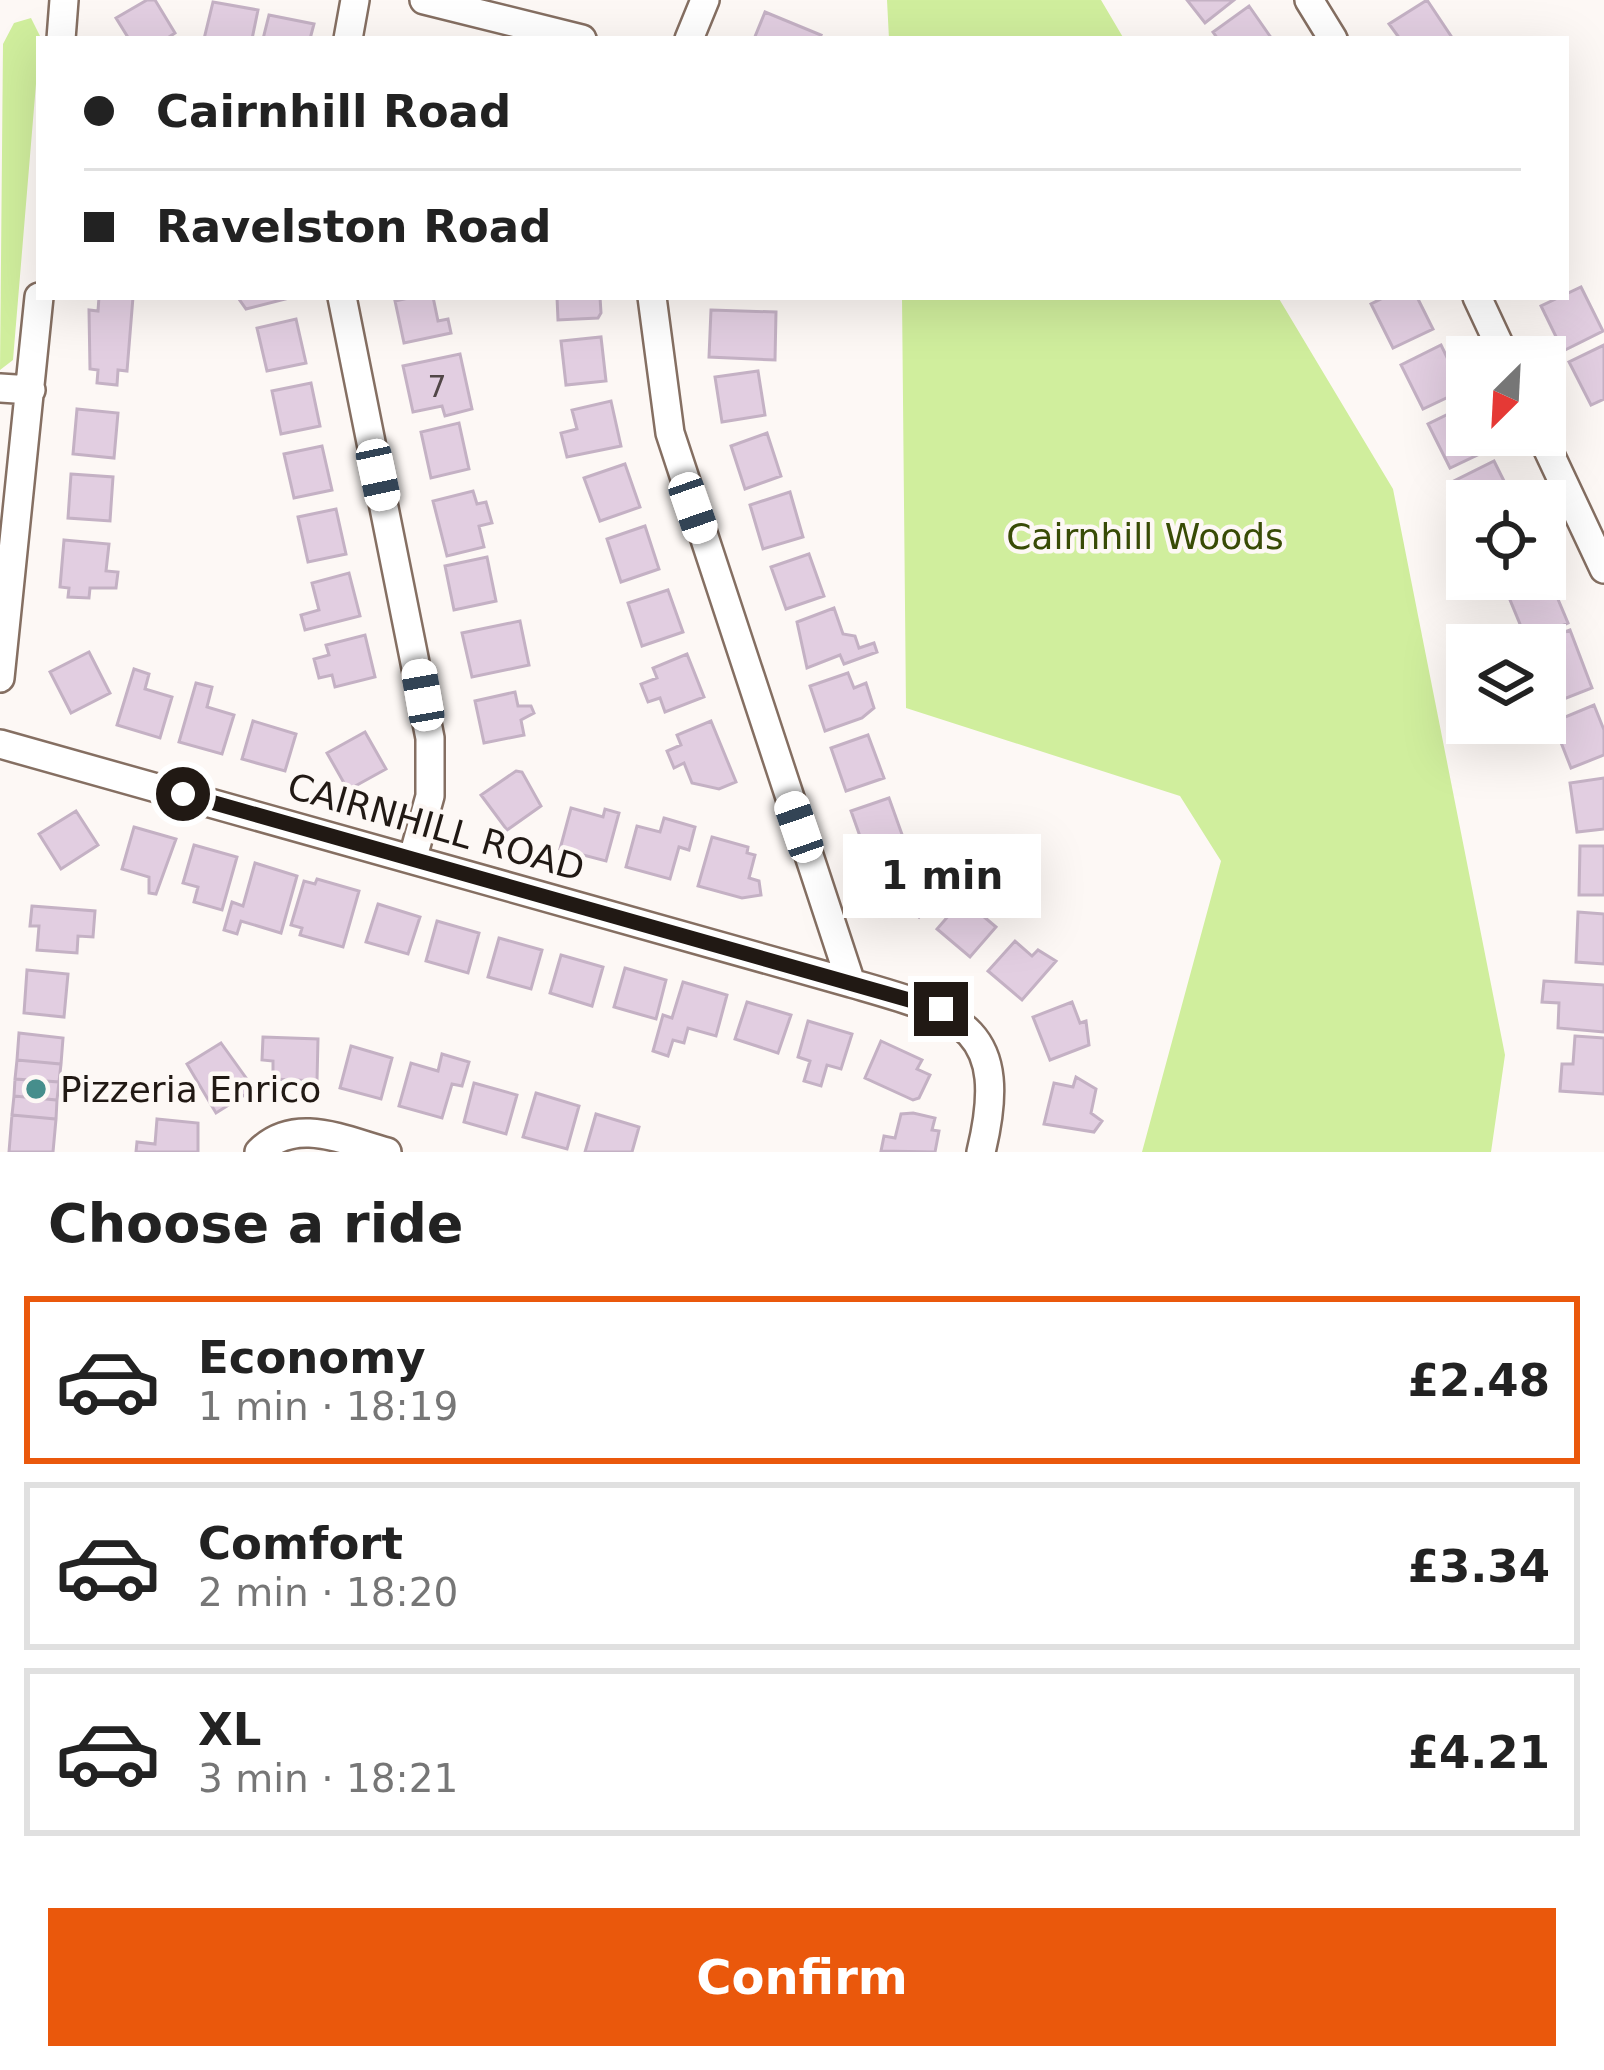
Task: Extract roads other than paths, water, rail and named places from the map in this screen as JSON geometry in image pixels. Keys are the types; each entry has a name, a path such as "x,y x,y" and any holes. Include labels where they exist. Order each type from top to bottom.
{"street":[{"path":"61,36 64,0"},
{"path":"349,36 355,0"},
{"path":"424,0 571,36"},
{"path":"690,36 705,0"},
{"path":"1309,0 1331,36"},
{"path":"0,678 39,300"},
{"path":"343,300 430,738 430,796 413,856"},
{"path":"652,300 656,357 676,452 851,983"},
{"path":"1478,300 1495,336"},
{"path":"0,388 31,390"},
{"path":"1551,456 1604,569"},
{"name":"CAIRNHILL ROAD","path":"0,745 413,856 941,1009 968,1031 987,1060 992,1090 981,1152"},
{"path":"259,1152 281,1134 309,1131 387,1152"}],"place":[{"name":"Pizzeria Enrico","path":"36,1089"}],"park label":[{"name":"Cairnhill Woods","path":"1145,536"}]}
